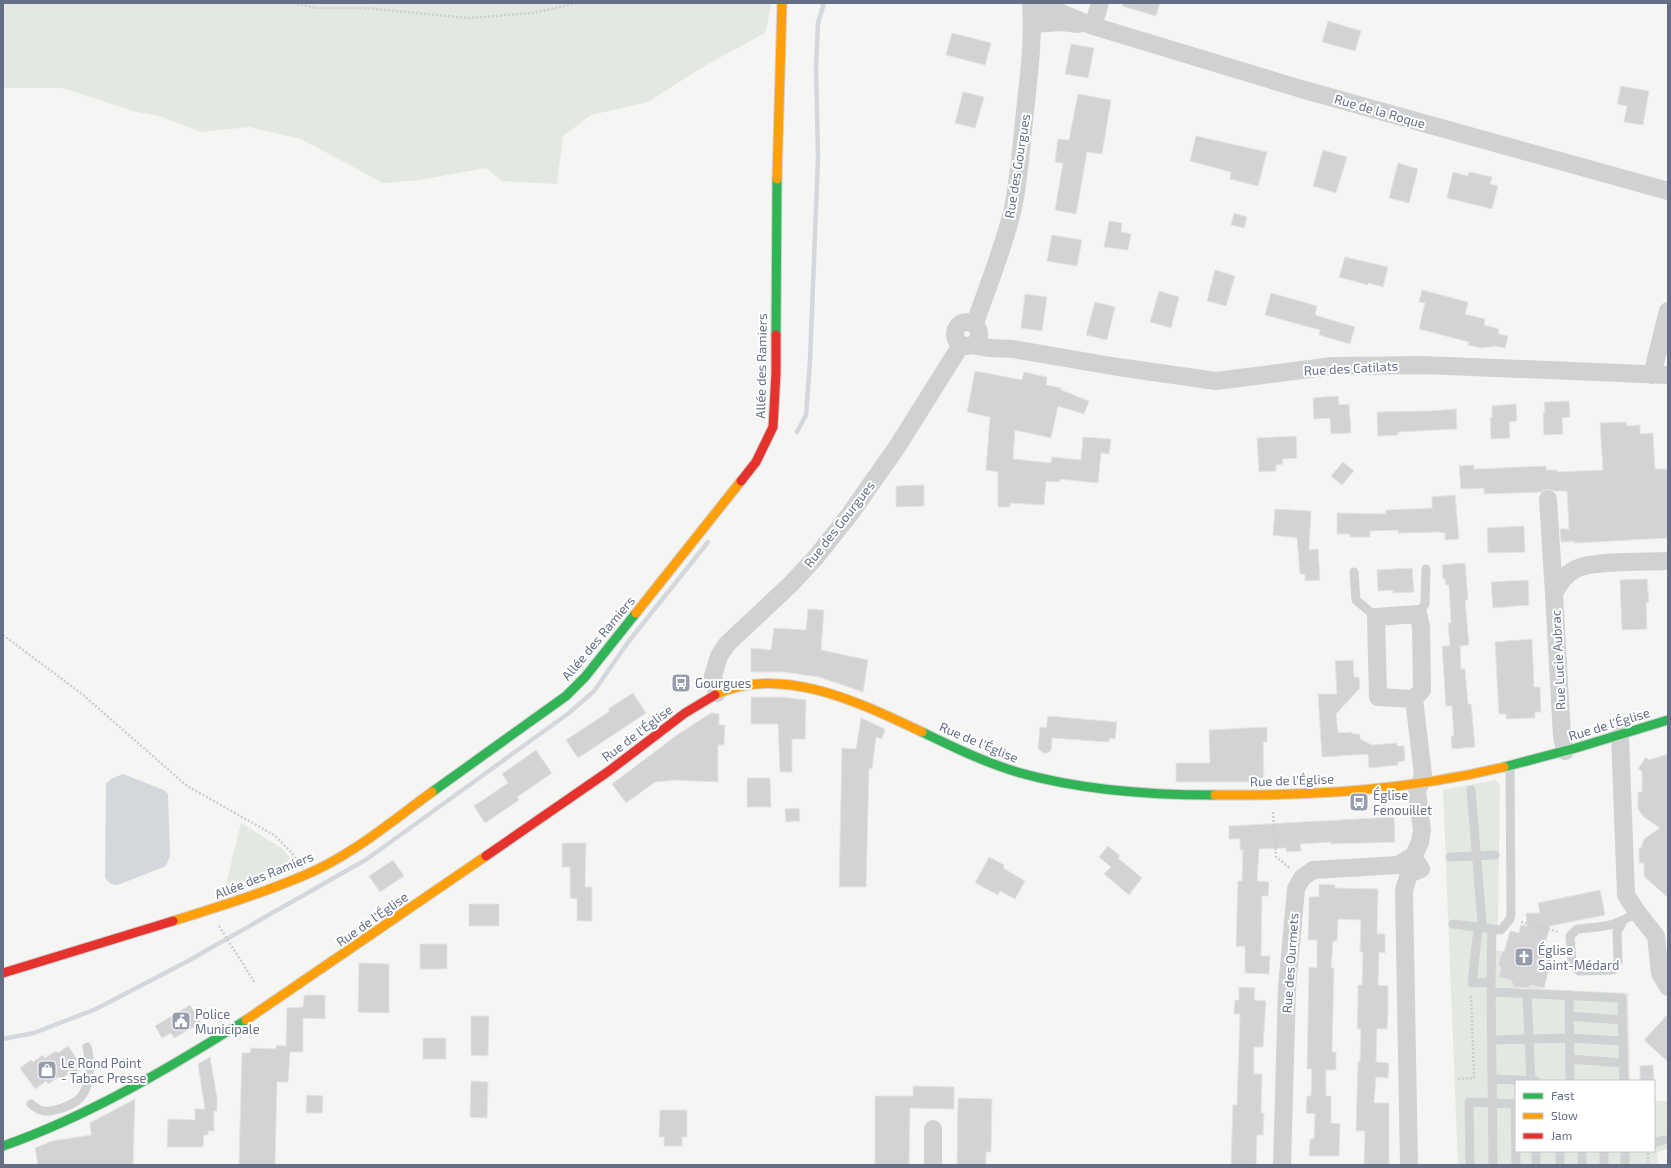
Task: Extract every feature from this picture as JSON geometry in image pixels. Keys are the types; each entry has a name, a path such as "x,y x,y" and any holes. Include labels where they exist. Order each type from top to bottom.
{"main road":[{"name":"Allée des Ramiers","path":"3,973 212,910 306,875 338,858 373,834 566,696 585,677 756,462 773,427 776,373 775,269 782,3"},
{"name":"Rue de l'Église","path":"3,1146 43,1132 72,1118 208,1044 250,1018 610,770 698,702 717,693 745,685 765,685 809,689 838,696 879,712 979,758 1013,771 1050,780 1138,792 1193,795 1273,795 1420,784 1510,766 1668,720"}],"street":[{"name":"Rue de la Roque","path":"1031,3 1062,11 1093,26 1301,88 1668,191"},
{"name":"Rue des Gourgues","path":"717,693 713,676 719,656 727,644 806,568 850,514 972,336 1012,209 1019,169 1030,72 1032,24 1031,3"},
{"path":"1093,26 1100,3"},
{"name":"Rue de la Roque","path":"1032,24 1062,22 1093,26"},
{"path":"1660,375 1668,311"},
{"name":"Rue des Catilats","path":"972,336 990,348 1013,349 1118,367 1216,381 1333,366 1402,365 1660,375"},
{"name":"Rue Lucie Aubrac","path":"1548,499 1562,736 1565,751"},
{"name":"Rue Lucie Aubrac","path":"1554,594 1560,582 1569,572 1588,564 1668,561"},
{"path":"1302,878 1313,870 1398,865 1413,856 1420,842 1422,830 1417,792 1423,774 1414,699 1422,690 1421,627 1418,614 1376,617 1378,697 1414,699"},
{"path":"1620,735 1626,895 1656,936 1660,973 1668,987"},
{"path":"1409,1165 1404,890 1409,874 1421,869 1413,856"},
{"name":"Rue des Ourmets","path":"1282,1165 1287,988 1294,899 1296,889 1302,878"},
{"path":"933,1165 934,1129"}],"lane":[{"path":"1418,614 1425,604 1426,569"},
{"path":"1354,572 1356,600 1376,617"},
{"path":"1453,924 1501,930 1510,919 1510,766"},
{"path":"1471,790 1483,927 1491,982 1493,1165"},
{"path":"1450,857 1495,855"},
{"path":"1622,923 1617,932 1618,961 1613,970 1579,971 1572,963 1570,936 1577,929 1606,927 1622,923 1637,912"},
{"path":"1483,927 1472,983 1491,982"},
{"path":"1491,992 1622,998 1624,1080"},
{"path":"1527,994 1531,1080"},
{"path":"1569,995 1570,1080"},
{"path":"1569,1016 1622,1020"},
{"path":"1492,1040 1569,1038 1623,1041"},
{"path":"31,1104 38,1111 48,1112 67,1106 80,1098 86,1088 91,1060 87,1047"},
{"path":"1570,1059 1623,1063"},
{"path":"1492,1079 1515,1080"},
{"path":"1470,1165 1469,1102 1515,1104"},
{"path":"67,1106 72,1118"},
{"path":"1655,1143 1664,1140"},
{"path":"1516,1152 1516,1165"},
{"path":"1536,1152 1536,1165"},
{"path":"1560,1152 1560,1165"},
{"path":"1582,1152 1582,1165"},
{"path":"1604,1152 1604,1165"},
{"path":"1625,1152 1625,1165"}],"path":[{"path":"293,3 316,8 364,8 469,18 533,13 577,3"},
{"path":"3,635 82,694 187,786 274,835 292,853 306,875"},
{"path":"1273,795 1276,857 1302,878"},
{"path":"1511,914 1521,922 1548,928 1570,936"},
{"path":"223,933 228,943 256,983"},
{"path":"1458,1079 1474,1078 1472,983"},
{"path":"1648,1152 1648,1165"}],"shaded area":[{"path":"3,3 772,3 765,33 706,65 648,102 591,115 563,136 557,184 502,181 486,168 419,180 383,183 301,139 249,127 201,132 159,116 133,111 63,88 3,88"},
{"path":"123,774 164,790 168,794 170,856 166,866 116,885 107,881 105,877 106,784 111,779"},
{"path":"1495,780 1500,784 1498,922 1494,950 1502,951 1498,966 1501,967 1499,977 1511,980 1514,987 1525,990 1531,985 1544,989 1628,993 1630,1080 1515,1080 1515,1152 1655,1152 1655,1101 1667,1101 1668,1149 1657,1152 1658,1165 1458,1165 1443,790"},
{"path":"241,823 283,849 290,858 288,872 223,896"}],"building":[{"path":"1123,3 1160,3 1156,16 1122,6"},
{"path":"1328,21 1361,31 1355,51 1322,42"},
{"path":"952,33 991,43 985,65 946,55"},
{"path":"1071,44 1094,48 1088,78 1065,74"},
{"path":"1621,86 1649,91 1643,125 1624,122 1627,106 1617,104"},
{"path":"963,92 984,97 975,128 955,123"},
{"path":"1078,94 1111,100 1102,154 1087,152 1076,214 1055,210 1063,163 1055,162 1058,139 1069,140"},
{"path":"1196,136 1267,152 1258,186 1230,179 1231,172 1190,161"},
{"path":"1323,150 1347,157 1336,193 1313,186"},
{"path":"1398,163 1418,169 1409,203 1389,198"},
{"path":"1453,172 1468,176 1469,172 1492,177 1490,184 1498,186 1492,209 1447,198"},
{"path":"1234,213 1247,217 1244,228 1231,225"},
{"path":"1109,221 1122,223 1121,232 1131,234 1128,250 1104,247"},
{"path":"1052,235 1082,240 1077,266 1047,261"},
{"path":"1345,257 1388,267 1383,287 1368,283 1368,285 1339,277"},
{"path":"1215,270 1235,276 1226,306 1207,301"},
{"path":"1422,290 1468,302 1465,314 1485,319 1484,325 1499,329 1498,334 1508,336 1505,348 1495,346 1482,348 1468,345 1469,342 1419,329 1425,303 1419,302"},
{"path":"1159,291 1179,297 1171,328 1150,322"},
{"path":"1271,293 1317,306 1315,315 1355,327 1350,344 1319,335 1320,330 1265,315"},
{"path":"1025,294 1047,297 1042,331 1021,328"},
{"path":"1095,302 1115,307 1107,340 1086,335"},
{"path":"975,371 1022,380 1024,372 1047,377 1046,385 1061,388 1061,390 1089,401 1084,414 1058,406 1051,438 1015,430 1013,459 1051,463 1052,457 1081,460 1083,437 1111,439 1109,454 1101,453 1098,483 1060,479 1059,482 1046,481 1044,505 1010,503 1010,507 998,507 998,472 986,470 990,417 967,412"},
{"path":"1338,396 1339,405 1349,404 1351,433 1331,434 1330,418 1314,419 1313,398"},
{"path":"1569,401 1570,417 1562,418 1563,434 1544,435 1544,402"},
{"path":"1516,404 1517,421 1509,422 1510,438 1491,439 1490,418 1492,417 1492,406"},
{"path":"1456,409 1457,429 1398,432 1398,435 1378,436 1377,412"},
{"path":"1626,422 1627,426 1640,425 1640,434 1653,433 1655,469 1668,469 1668,538 1574,543 1574,541 1561,542 1560,529 1569,529 1567,491 1554,491 1548,489 1541,492 1484,494 1484,488 1461,489 1459,466 1474,465 1474,469 1546,466 1546,470 1557,470 1557,472 1603,470 1600,423"},
{"path":"1296,436 1297,458 1282,459 1283,464 1276,465 1276,471 1259,472 1257,438"},
{"path":"1343,462 1354,471 1342,485 1331,476"},
{"path":"924,485 924,506 896,507 896,486"},
{"path":"1455,495 1459,539 1445,540 1445,533 1439,532 1398,533 1398,530 1370,531 1370,537 1350,537 1350,534 1337,534 1337,513 1386,514 1385,510 1432,508 1432,497"},
{"path":"1275,509 1311,511 1309,550 1318,549 1320,580 1305,581 1305,574 1300,574 1297,538 1273,535"},
{"path":"1524,526 1525,552 1488,553 1487,528"},
{"path":"1465,563 1468,600 1465,600 1469,645 1460,646 1461,669 1465,669 1468,704 1471,704 1475,747 1452,749 1451,736 1454,736 1452,706 1446,706 1442,646 1450,646 1448,623 1451,623 1449,585 1446,585 1445,579 1443,579 1442,565"},
{"path":"1412,568 1414,592 1393,593 1393,590 1378,591 1377,570"},
{"path":"1647,579 1649,602 1646,603 1647,629 1622,630 1620,580"},
{"path":"1528,580 1529,605 1493,608 1491,582"},
{"path":"808,609 824,610 821,650 868,660 863,692 819,677 784,672 751,672 751,648 771,650 774,628 806,630"},
{"path":"1532,639 1534,687 1540,687 1541,712 1535,712 1535,718 1506,719 1506,714 1499,714 1495,642"},
{"path":"1353,660 1354,677 1359,677 1360,688 1336,714 1338,733 1352,732 1353,734 1360,734 1360,739 1372,745 1397,743 1397,746 1404,746 1405,761 1398,762 1398,765 1369,768 1368,754 1322,757 1318,694 1337,694 1335,661"},
{"path":"633,693 646,713 578,758 566,740 610,711 608,709"},
{"path":"751,697 781,697 806,700 805,739 792,739 792,772 780,772 778,724 751,724"},
{"path":"711,713 719,714 719,725 725,725 724,745 718,745 718,782 676,780 655,782 626,803 612,784 677,735"},
{"path":"1048,716 1117,722 1115,739 1109,738 1109,742 1052,738 1051,750 1048,753 1043,753 1038,748 1040,727 1046,728"},
{"path":"861,718 885,729 882,739 876,737 872,769 869,768 866,887 839,887 842,748 856,749"},
{"path":"1267,727 1267,742 1263,742 1264,782 1176,782 1176,763 1210,763 1209,730"},
{"path":"536,750 552,773 517,797 519,800 485,823 474,806 508,783 502,774"},
{"path":"1668,754 1668,898 1644,876 1644,863 1639,863 1639,848 1641,848 1644,839 1660,828 1644,817 1638,809 1638,792 1642,792 1642,771 1638,769 1646,757 1649,760"},
{"path":"747,778 770,778 771,807 747,807"},
{"path":"799,808 800,821 786,822 785,809"},
{"path":"1394,817 1395,842 1331,844 1331,842 1300,844 1301,851 1286,852 1286,848 1259,849 1257,881 1269,882 1268,896 1262,896 1261,956 1270,956 1269,974 1245,973 1245,946 1236,947 1238,881 1242,881 1243,850 1240,850 1240,839 1229,839 1229,826"},
{"path":"562,843 586,843 585,887 592,887 592,921 577,921 577,899 570,898 570,867 562,867"},
{"path":"1108,846 1120,856 1118,858 1142,878 1129,895 1104,874 1111,867 1099,857"},
{"path":"989,857 1004,865 1003,868 1025,881 1015,899 1000,891 998,895 975,883"},
{"path":"393,860 404,876 380,892 369,876"},
{"path":"1319,884 1335,885 1335,888 1378,889 1377,934 1385,934 1385,953 1379,952 1378,985 1388,986 1388,1015 1387,1029 1377,1029 1376,1062 1389,1063 1388,1078 1376,1077 1374,1103 1389,1103 1389,1165 1364,1165 1365,1131 1356,1131 1358,1062 1360,1062 1361,1029 1357,1029 1358,985 1362,985 1363,952 1360,952 1361,920 1338,919 1337,941 1333,941 1331,968 1334,968 1332,1052 1336,1052 1336,1070 1326,1070 1326,1096 1331,1096 1331,1123 1340,1124 1339,1156 1309,1156 1310,1139 1314,1139 1315,1114 1306,1113 1307,1096 1311,1096 1312,1069 1307,1069 1309,967 1317,968 1317,940 1308,940 1309,897 1319,897"},
{"path":"1600,890 1605,915 1550,926 1542,956 1552,958 1544,988 1531,985 1528,988 1514,987 1511,980 1499,977 1501,967 1498,966 1510,931 1519,933 1521,925 1527,926 1526,913 1540,913 1538,903"},
{"path":"469,904 499,904 499,926 469,926"},
{"path":"420,944 447,944 447,969 420,969"},
{"path":"359,963 389,964 389,1013 358,1012"},
{"path":"1239,987 1255,988 1254,1000 1266,1001 1263,1047 1254,1047 1254,1074 1262,1074 1261,1113 1264,1113 1263,1135 1257,1135 1256,1165 1231,1165 1233,1105 1237,1105 1240,1014 1234,1014 1235,1000 1239,1000"},
{"path":"305,995 325,995 325,1019 303,1018 303,1052 290,1052 288,1082 277,1082 275,1165 239,1165 242,1053 250,1053 251,1048 276,1049 276,1045 286,1046 287,1008 303,1007"},
{"name":"Police Municipale","path":"190,1005 201,1023 174,1038 171,1033 162,1038 155,1026"},
{"path":"1668,1014 1668,1062 1644,1040"},
{"path":"471,1016 489,1016 488,1056 471,1055"},
{"path":"423,1038 446,1038 446,1059 423,1059"},
{"path":"68,1046 83,1068 73,1075 71,1072 61,1079 59,1077 48,1084 46,1081 35,1089 20,1068 31,1060 33,1062 43,1055 45,1058 56,1051 58,1053"},
{"path":"210,1057 217,1098 217,1111 214,1111 214,1131 208,1131 208,1135 204,1135 203,1147 167,1147 168,1119 195,1120 195,1109 205,1109 198,1064"},
{"path":"1653,1065 1654,1080 1640,1080 1640,1066"},
{"path":"471,1081 488,1082 487,1118 470,1117"},
{"path":"913,1086 954,1087 954,1109 910,1108 909,1165 875,1165 875,1096 913,1096"},
{"path":"307,1095 323,1096 322,1113 306,1113"},
{"path":"958,1098 992,1099 991,1152 986,1152 986,1165 957,1165"},
{"path":"135,1099 133,1165 38,1165 35,1148 52,1141 91,1135 90,1123"},
{"path":"660,1110 687,1110 687,1137 682,1137 682,1146 664,1146 664,1137 659,1137"}],"waterway":[{"path":"797,432 806,415 810,361 818,158 816,66 818,23 824,3"},
{"path":"3,1039 34,1033 96,1009 188,961 367,859 569,713 594,691 629,641 708,542"}],"traffic: fast":[{"path":"776,335 777,179"},
{"path":"432,792 566,696 585,677 636,613"},
{"path":"1504,767 1576,748 1668,720"},
{"path":"922,732 993,764 1041,778 1115,790 1165,794 1215,795"},
{"path":"3,1146 35,1134 97,1106 128,1090 188,1056 246,1020"}],"traffic: slow":[{"path":"777,179 782,3"},
{"path":"636,613 741,481"},
{"path":"715,695 740,686 767,683 794,685 821,691 848,700 922,732"},
{"path":"1215,795 1324,793 1361,790 1433,781 1504,767"},
{"path":"173,921 257,894 322,867 355,848 432,792"},
{"path":"246,1020 486,856"}],"traffic: jam":[{"path":"741,481 756,462 773,427 776,373 776,335"},
{"path":"486,856 609,771 685,713 715,695"},
{"path":"3,973 173,921"}],"place":[{"name":"Gourgues","path":"681,683"},
{"name":"Église Fenouillet","path":"1359,802"},
{"name":"Église Saint-Médard","path":"1524,957"},
{"name":"Police Municipale","path":"181,1021"},
{"name":"Le Rond Point - Tabac Presse","path":"47,1070"}]}
